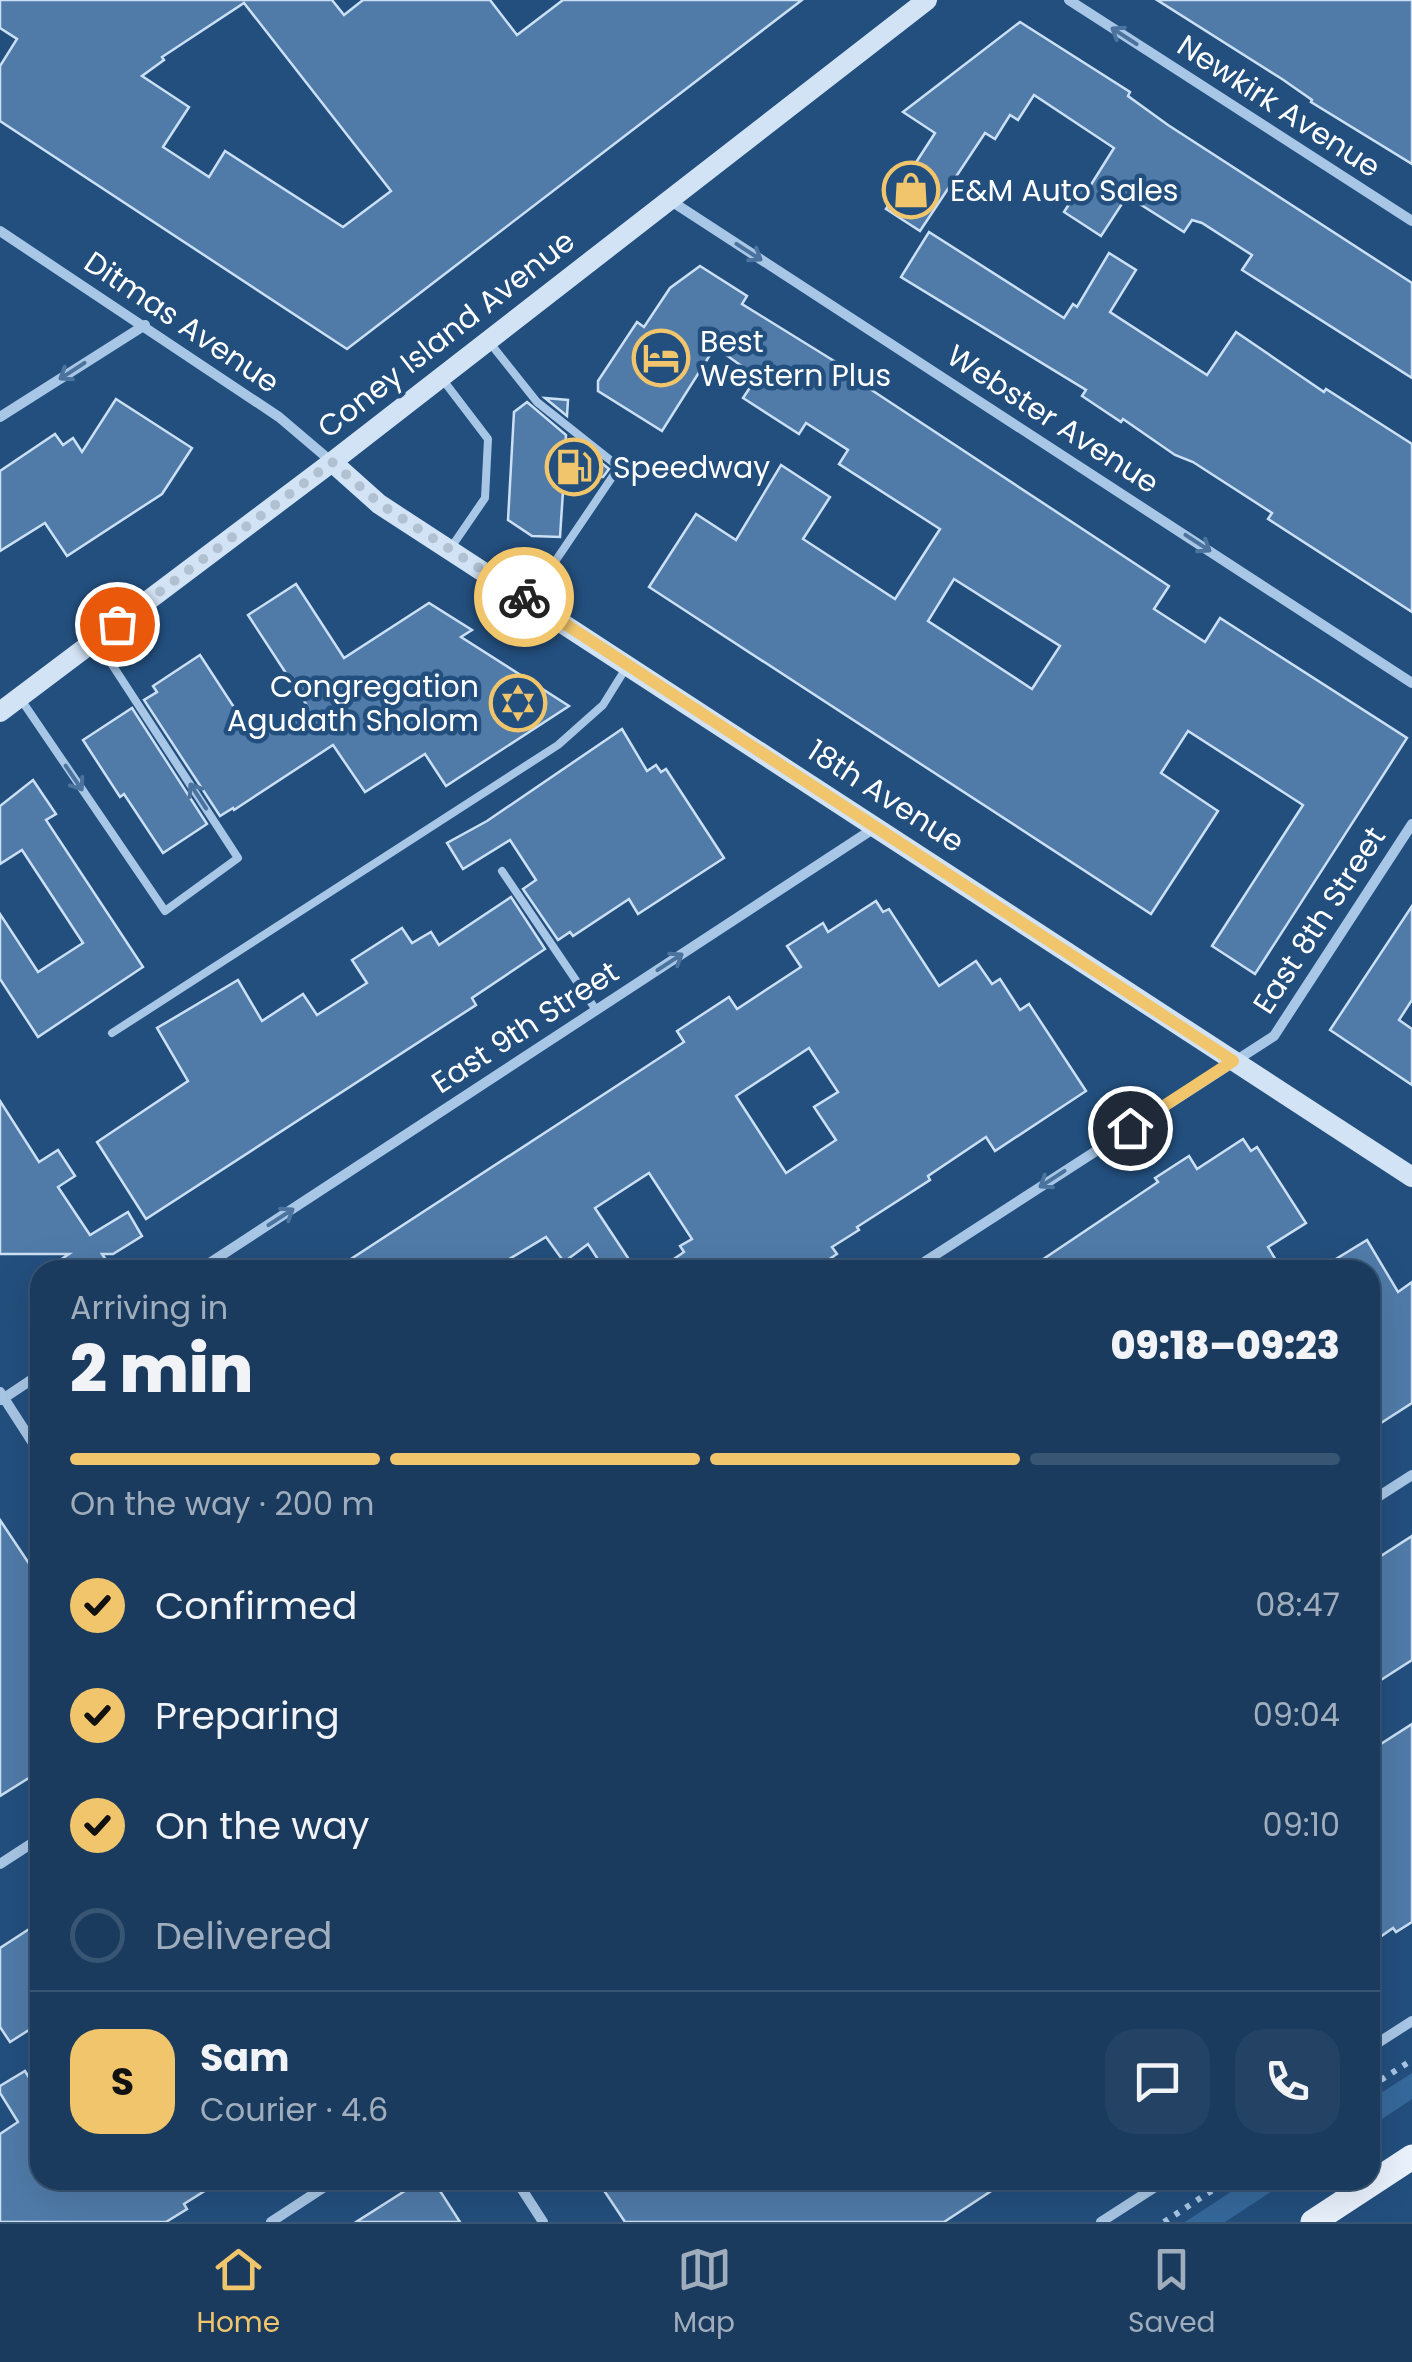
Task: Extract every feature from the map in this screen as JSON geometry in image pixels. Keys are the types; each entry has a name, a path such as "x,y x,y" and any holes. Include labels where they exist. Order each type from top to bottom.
{"main road":[{"path":"1380,2178 1412,2157"},
{"path":"1313,2222 1362,2190"}],"street":[{"name":"Coney Island Avenue","path":"0,712 332,462 927,0"},
{"name":"Newkirk Avenue","path":"1068,0 1412,221"},
{"name":"Webster Avenue","path":"668,198 1412,682"},
{"name":"Ditmas Avenue","path":"0,230 279,417 332,462"},
{"path":"0,417 145,325"},
{"name":"18th Avenue","path":"332,462 380,504 1412,1177"},
{"name":"East 8th Street","path":"927,1260 1274,1036 1412,824"},
{"name":"East 9th Street","path":"214,1260 878,826"},
{"path":"30,1380 1,1397 30,1439"},
{"path":"1380,1495 1412,1474"},
{"path":"0,1864 30,1844"},
{"path":"1380,2041 1412,2020"},
{"path":"271,2222 320,2190"},
{"path":"523,2190 544,2222"},
{"path":"1101,2222 1151,2190"}],"lane":[{"path":"487,339 538,402 619,467 529,600"},
{"path":"440,376 488,439 485,498 450,549"},
{"path":"20,697 164,910 238,858 96,640"},
{"path":"112,1033 558,745 603,704 628,664"},
{"path":"502,871 596,1010"}],"path":[{"path":"1380,2081 1412,2060"},
{"path":"1164,2222 1213,2190"}],"shaded area":[{"path":"1412,2073 1412,2099 1380,2120 1380,2094"},
{"path":"1234,2190 1274,2190 1225,2222 1185,2222"}],"building":[{"path":"0,0 332,0 344,15 363,0 490,0 517,35 563,0 802,0 347,349 0,121 0,66 17,39 0,28","holes":["244,3 391,191 343,227 225,151 209,177 163,147 189,107 142,76 164,60 162,57"]},
{"path":"1157,0 1412,0 1412,164 1311,102 1282,79"},
{"path":"1020,22 1130,92 1128,96 1168,125 1412,283 1412,378 1242,270 1252,255 1202,223 1192,220 1184,232 1127,196 1101,236 1064,212 1080,187 1087,191 1114,148 1034,95 1018,120 1010,115 995,139 985,133 920,231 886,209 935,133 903,112"},
{"path":"929,232 1064,318 1073,304 1077,307 1109,253 1136,270 1110,312 1207,375 1236,332 1324,392 1326,389 1412,444 1412,612 1268,519 1272,513 1082,396 1086,390 901,277"},
{"path":"700,266 747,296 742,304 873,385 870,389 1169,586 1154,609 1205,642 1220,618 1407,738 1255,974 1212,946 1303,805 1188,731 1161,773 1218,811 1151,914 649,587 696,514 736,540 781,465 830,497 803,539 895,599 940,529 839,464 848,450 806,423 799,434 743,398 757,377 715,347 662,431 598,391 598,381 637,322 644,327 670,288","holes":["954,579 1060,646 1032,689 928,621"]},
{"path":"545,398 568,400 567,416"},
{"path":"116,399 192,448 162,494 67,556 45,523 0,551 0,471 55,434 63,445 73,438 82,452"},
{"path":"527,402 566,435 565,451 589,453 609,469 603,477 564,476 560,537 532,536 508,520 514,412"},
{"path":"296,584 344,658 429,603 472,630 461,637 569,706 446,786 425,754 365,792 333,745 220,816 144,700 157,692 153,686 200,655 256,741 308,707 248,615"},
{"path":"132,708 207,824 163,853 83,740"},
{"path":"622,729 647,771 656,765 661,772 666,769 724,858 638,914 629,899 573,936 570,932 558,940 523,889 536,880 510,840 463,869 447,843 487,821"},
{"path":"33,780 56,814 46,820 143,967 38,1037 0,979 0,914 38,972 83,943 22,850 0,864 0,806"},
{"path":"511,897 545,949 472,998 476,1005 146,1219 97,1142 188,1081 157,1028 238,980 262,1021 303,994 317,1015 367,983 352,960 402,928 412,943 431,932 439,945"},
{"path":"876,901 883,912 889,909 939,986 976,961 992,984 1000,979 1020,1010 1029,1004 1086,1091 995,1151 986,1137 928,1176 930,1180 857,1227 859,1230 832,1247 837,1254 828,1260 672,1260 684,1252 680,1246 692,1239 649,1173 595,1208 629,1260 598,1260 588,1244 563,1260 546,1237 508,1260 349,1260 684,1042 677,1031 729,997 737,1009 801,967 787,946 823,923 828,932","holes":["809,1048 838,1092 814,1107 836,1140 786,1173 736,1096"]},
{"path":"1412,906 1412,1000 1399,1020 1412,1029 1412,1085 1330,1030"},
{"path":"0,1101 39,1162 58,1150 75,1176 58,1187 90,1235 128,1212 142,1236 113,1254 102,1254 106,1260 60,1260 69,1254 0,1254"},
{"path":"1243,1139 1251,1151 1257,1147 1306,1223 1268,1247 1276,1260 1042,1260 1158,1182 1155,1178 1189,1156 1197,1169"},
{"path":"1367,1240 1379,1260 1334,1260"},
{"path":"1380,1262 1398,1292 1412,1282 1412,1403 1380,1424"},
{"path":"0,1520 30,1565 30,1777 0,1796"},
{"path":"1412,1536 1412,1660 1380,1681 1380,1557"},
{"path":"1412,1724 1412,1922 1380,1937 1380,1745"},
{"path":"30,1928 30,2029 10,2042 0,2027 0,1948"},
{"path":"25,2071 30,2079 30,2190 206,2190 166,2222 0,2222 0,2134 18,2122 0,2093 0,2086"},
{"path":"406,2190 439,2190 460,2222 356,2222"},
{"path":"604,2190 993,2190 944,2222 625,2222"}],"way so far":[{"path":"117,624 332,462 380,504 524,597"}],"place":[{"name":"E&M Auto Sales","path":"911,190"},
{"name":"Best Western Plus","path":"661,358"},
{"name":"Speedway","path":"574,467"},
{"name":"Congregation Agudath Sholom","path":"518,703"}],"route":[{"path":"524,597 1233,1061 1130,1128"}]}
